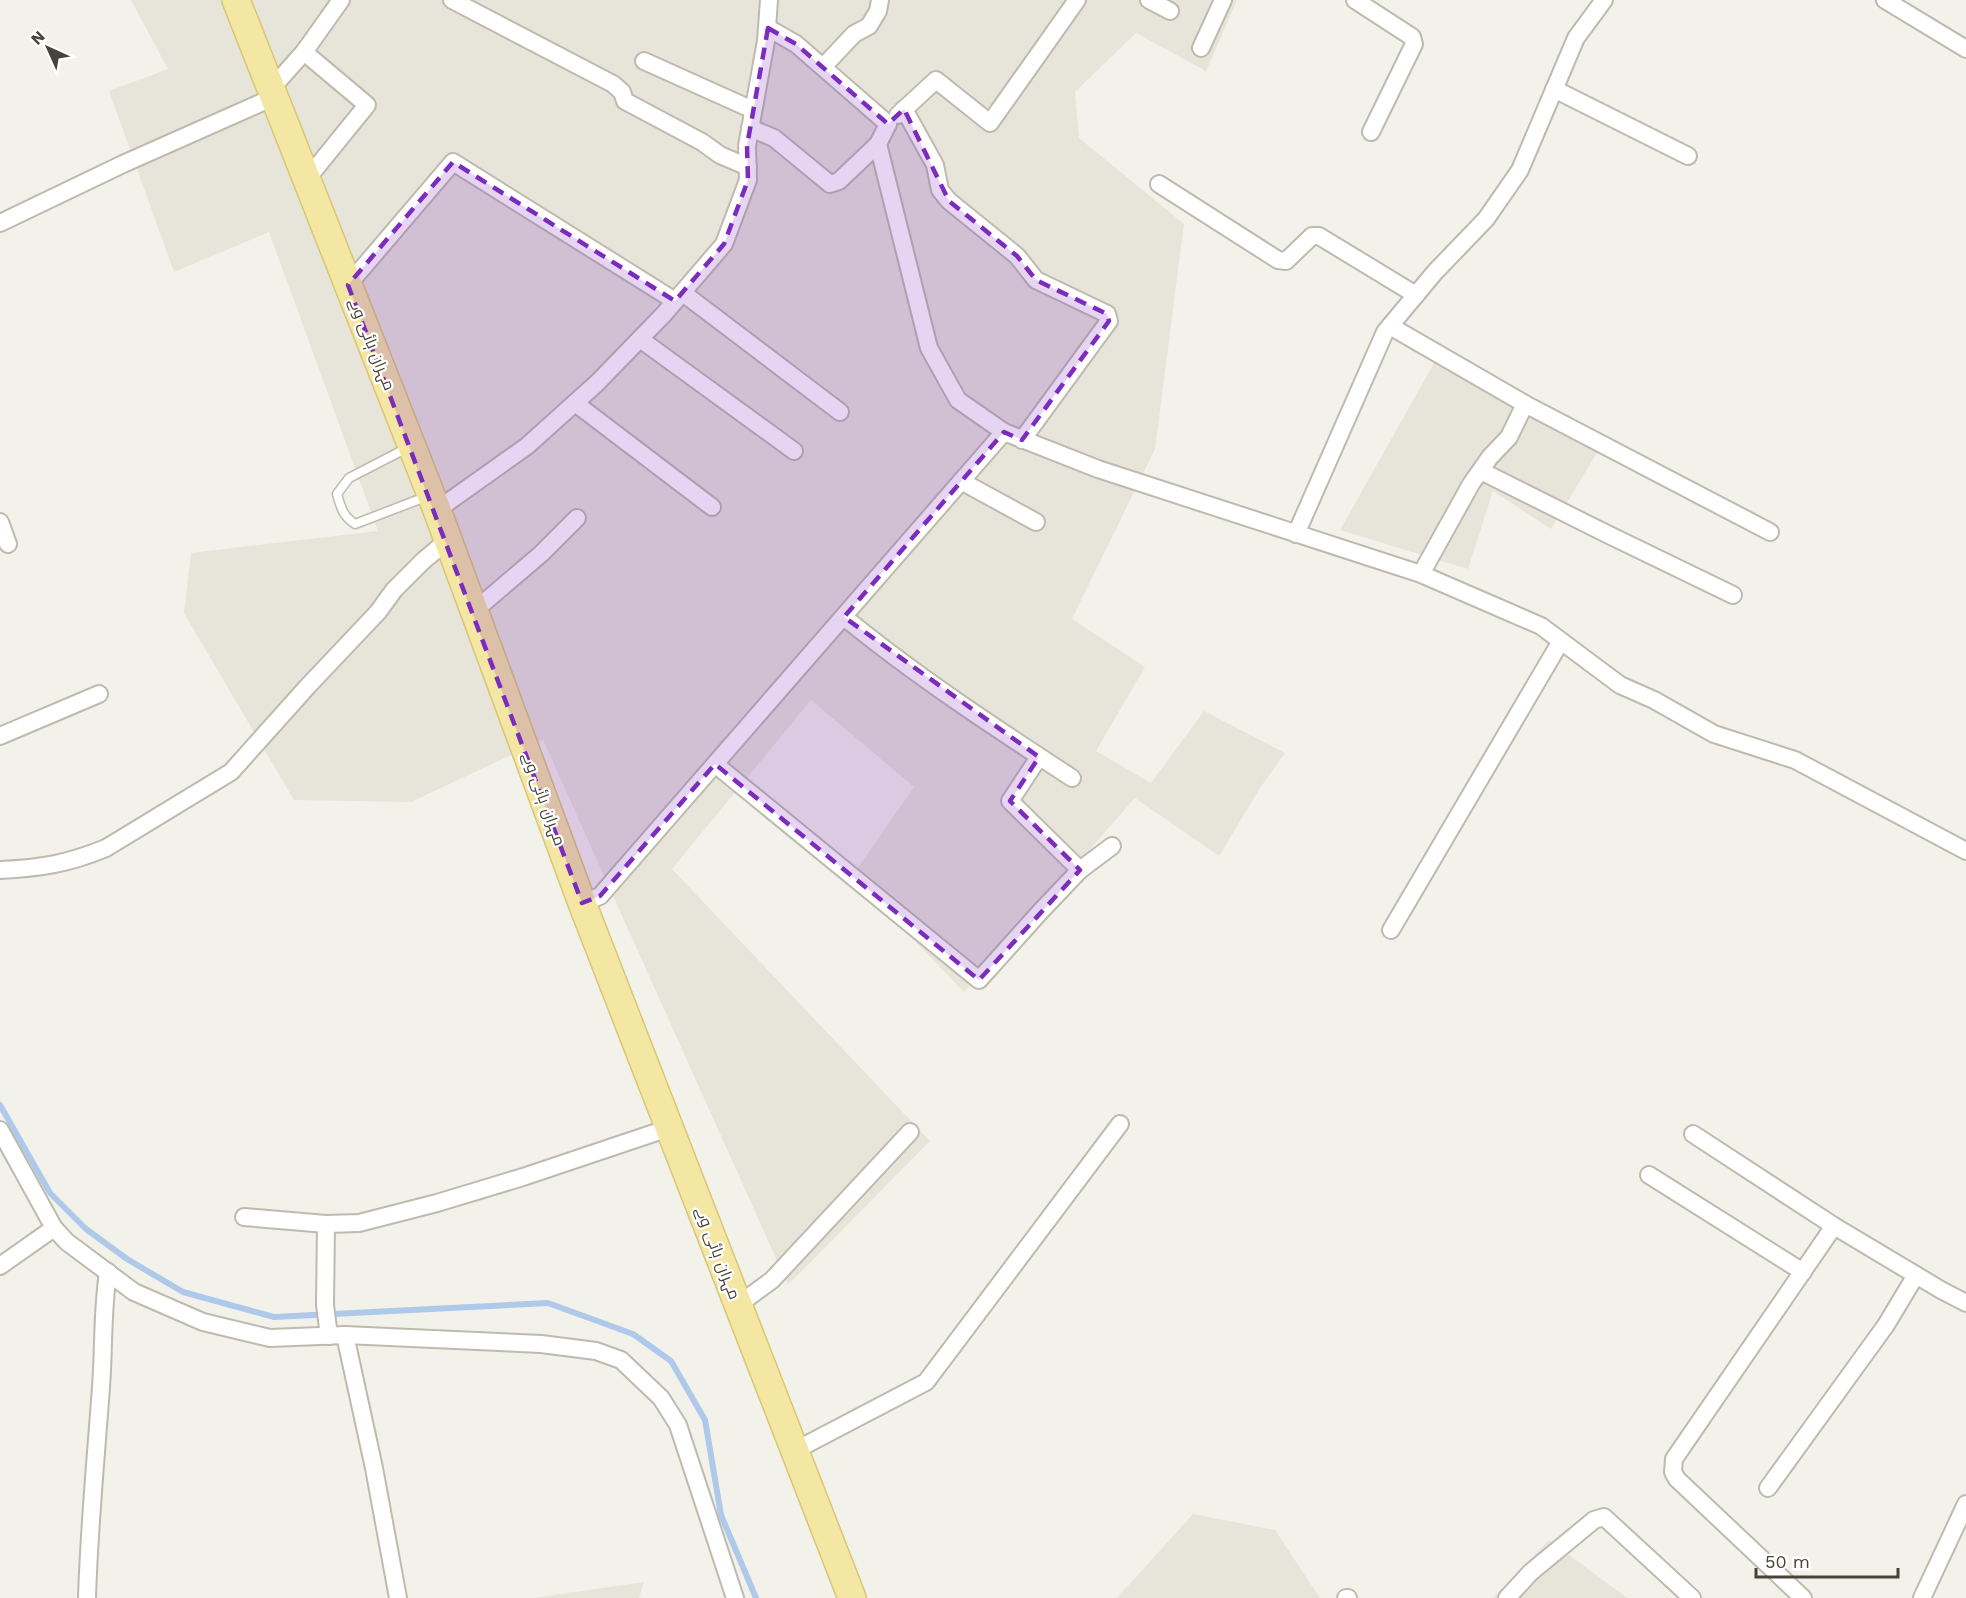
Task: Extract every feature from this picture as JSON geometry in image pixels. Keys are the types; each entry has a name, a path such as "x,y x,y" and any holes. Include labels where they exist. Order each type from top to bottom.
{"main road":[{"name":"مہران ہائی وے","path":"236,0 434,502 582,903 852,1598"}],"street":[{"path":"0,223 272,93 341,0"},
{"path":"452,0 613,84 621,92 625,101 702,142 720,155 748,167"},
{"path":"434,502 527,446 640,339 724,244 748,180 747,146 768,28 769,0"},
{"path":"823,67 854,34 869,26 878,11 880,0"},
{"path":"750,128 774,138 830,184 839,182 878,144 888,124 936,80 990,123 1077,0"},
{"path":"1149,0 1170,11"},
{"path":"1201,48 1223,0"},
{"path":"1355,0 1412,38 1414,44 1371,132"},
{"path":"1296,534 1385,332 1486,219 1520,170 1576,38 1605,0"},
{"path":"1885,0 1966,49"},
{"path":"768,28 796,44 888,124"},
{"path":"304,52 367,105 307,179"},
{"path":"644,61 753,110"},
{"path":"1554,88 1688,156"},
{"path":"904,109 935,165 940,190 949,201 1017,255 1036,280 1107,314 1109,321 1022,440"},
{"path":"878,144 929,348 958,400 1004,432 1098,469 1421,574 1541,627 1620,685 1654,700 1714,734 1795,760 1966,851"},
{"path":"348,285 453,162 679,297 840,412"},
{"path":"1159,184 1278,260 1286,261 1312,236 1319,236 1416,295"},
{"path":"1390,326 1525,404 1770,532"},
{"path":"640,339 794,451"},
{"path":"575,403 712,507"},
{"path":"1421,574 1481,471 1490,457 1509,437 1525,404"},
{"path":"582,903 600,896 1004,432"},
{"path":"1481,471 1733,595"},
{"path":"961,481 1036,522"},
{"path":"474,611 541,554 577,518"},
{"path":"0,522 8,544"},
{"path":"0,870 40,868 85,857 106,848 231,772 378,612 394,590 448,540"},
{"path":"844,616 883,649 952,699 1071,778"},
{"path":"1390,930 1561,642"},
{"path":"0,736 99,694"},
{"path":"1039,757 1010,801 1080,870"},
{"path":"715,764 979,980 1080,870 1112,846"},
{"path":"794,1451 926,1382 1120,1124"},
{"path":"244,1217 326,1224 359,1223 437,1203 523,1177 669,1128"},
{"path":"0,1130 54,1228 67,1242 134,1292 203,1322 270,1338 337,1336 541,1344 596,1351 621,1360 661,1398 678,1425 735,1598"},
{"path":"738,1305 772,1280 910,1132"},
{"path":"1693,1134 1834,1226 1966,1303"},
{"path":"1649,1175 1803,1272"},
{"path":"326,1224 325,1305 337,1336 374,1468 398,1598"},
{"path":"1803,1598 1677,1479 1673,1472 1674,1459 1834,1226"},
{"path":"0,1266 54,1228"},
{"path":"87,1598 101,1381 103,1304 108,1272"},
{"path":"1768,1488 1886,1325 1916,1275"},
{"path":"1922,1598 1966,1504"},
{"path":"1507,1598 1532,1572 1594,1520 1604,1517 1692,1598"}],"lane":[{"path":"412,446 349,478 337,494 344,517 355,524 434,502"}],"highlighted area":[{"path":"768,28 796,44 888,124 904,109 949,201 1017,256 1036,280 1107,314 1109,321 1022,440 1004,432 844,617 1039,757 1010,801 1080,870 979,980 715,764 600,896 582,903 348,285 453,162 675,301 724,244 748,180 747,146"}],"shaded area":[{"path":"131,0 1237,0 1206,71 1136,33 1075,92 1079,138 1184,224 1155,449 1072,619 1145,667 1096,751 1151,783 1204,711 1285,753 1260,788 1219,856 1135,798 964,992 852,876 914,787 811,700 672,869 930,1141 788,1285 543,740 411,802 294,800 184,613 191,553 378,531 269,232 174,272 109,91 168,69"},
{"path":"1438,356 1604,441 1551,529 1493,491 1468,569 1340,530"},
{"path":"1193,1514 1275,1530 1320,1598 1117,1598"},
{"path":"1549,1540 1627,1598 1493,1598"},
{"path":"644,1582 639,1598 534,1598"}],"waterway":[{"path":"0,1105 50,1193 86,1229 127,1259 183,1292 274,1317 548,1303 633,1334 671,1361 705,1420 721,1515 756,1598"}]}
